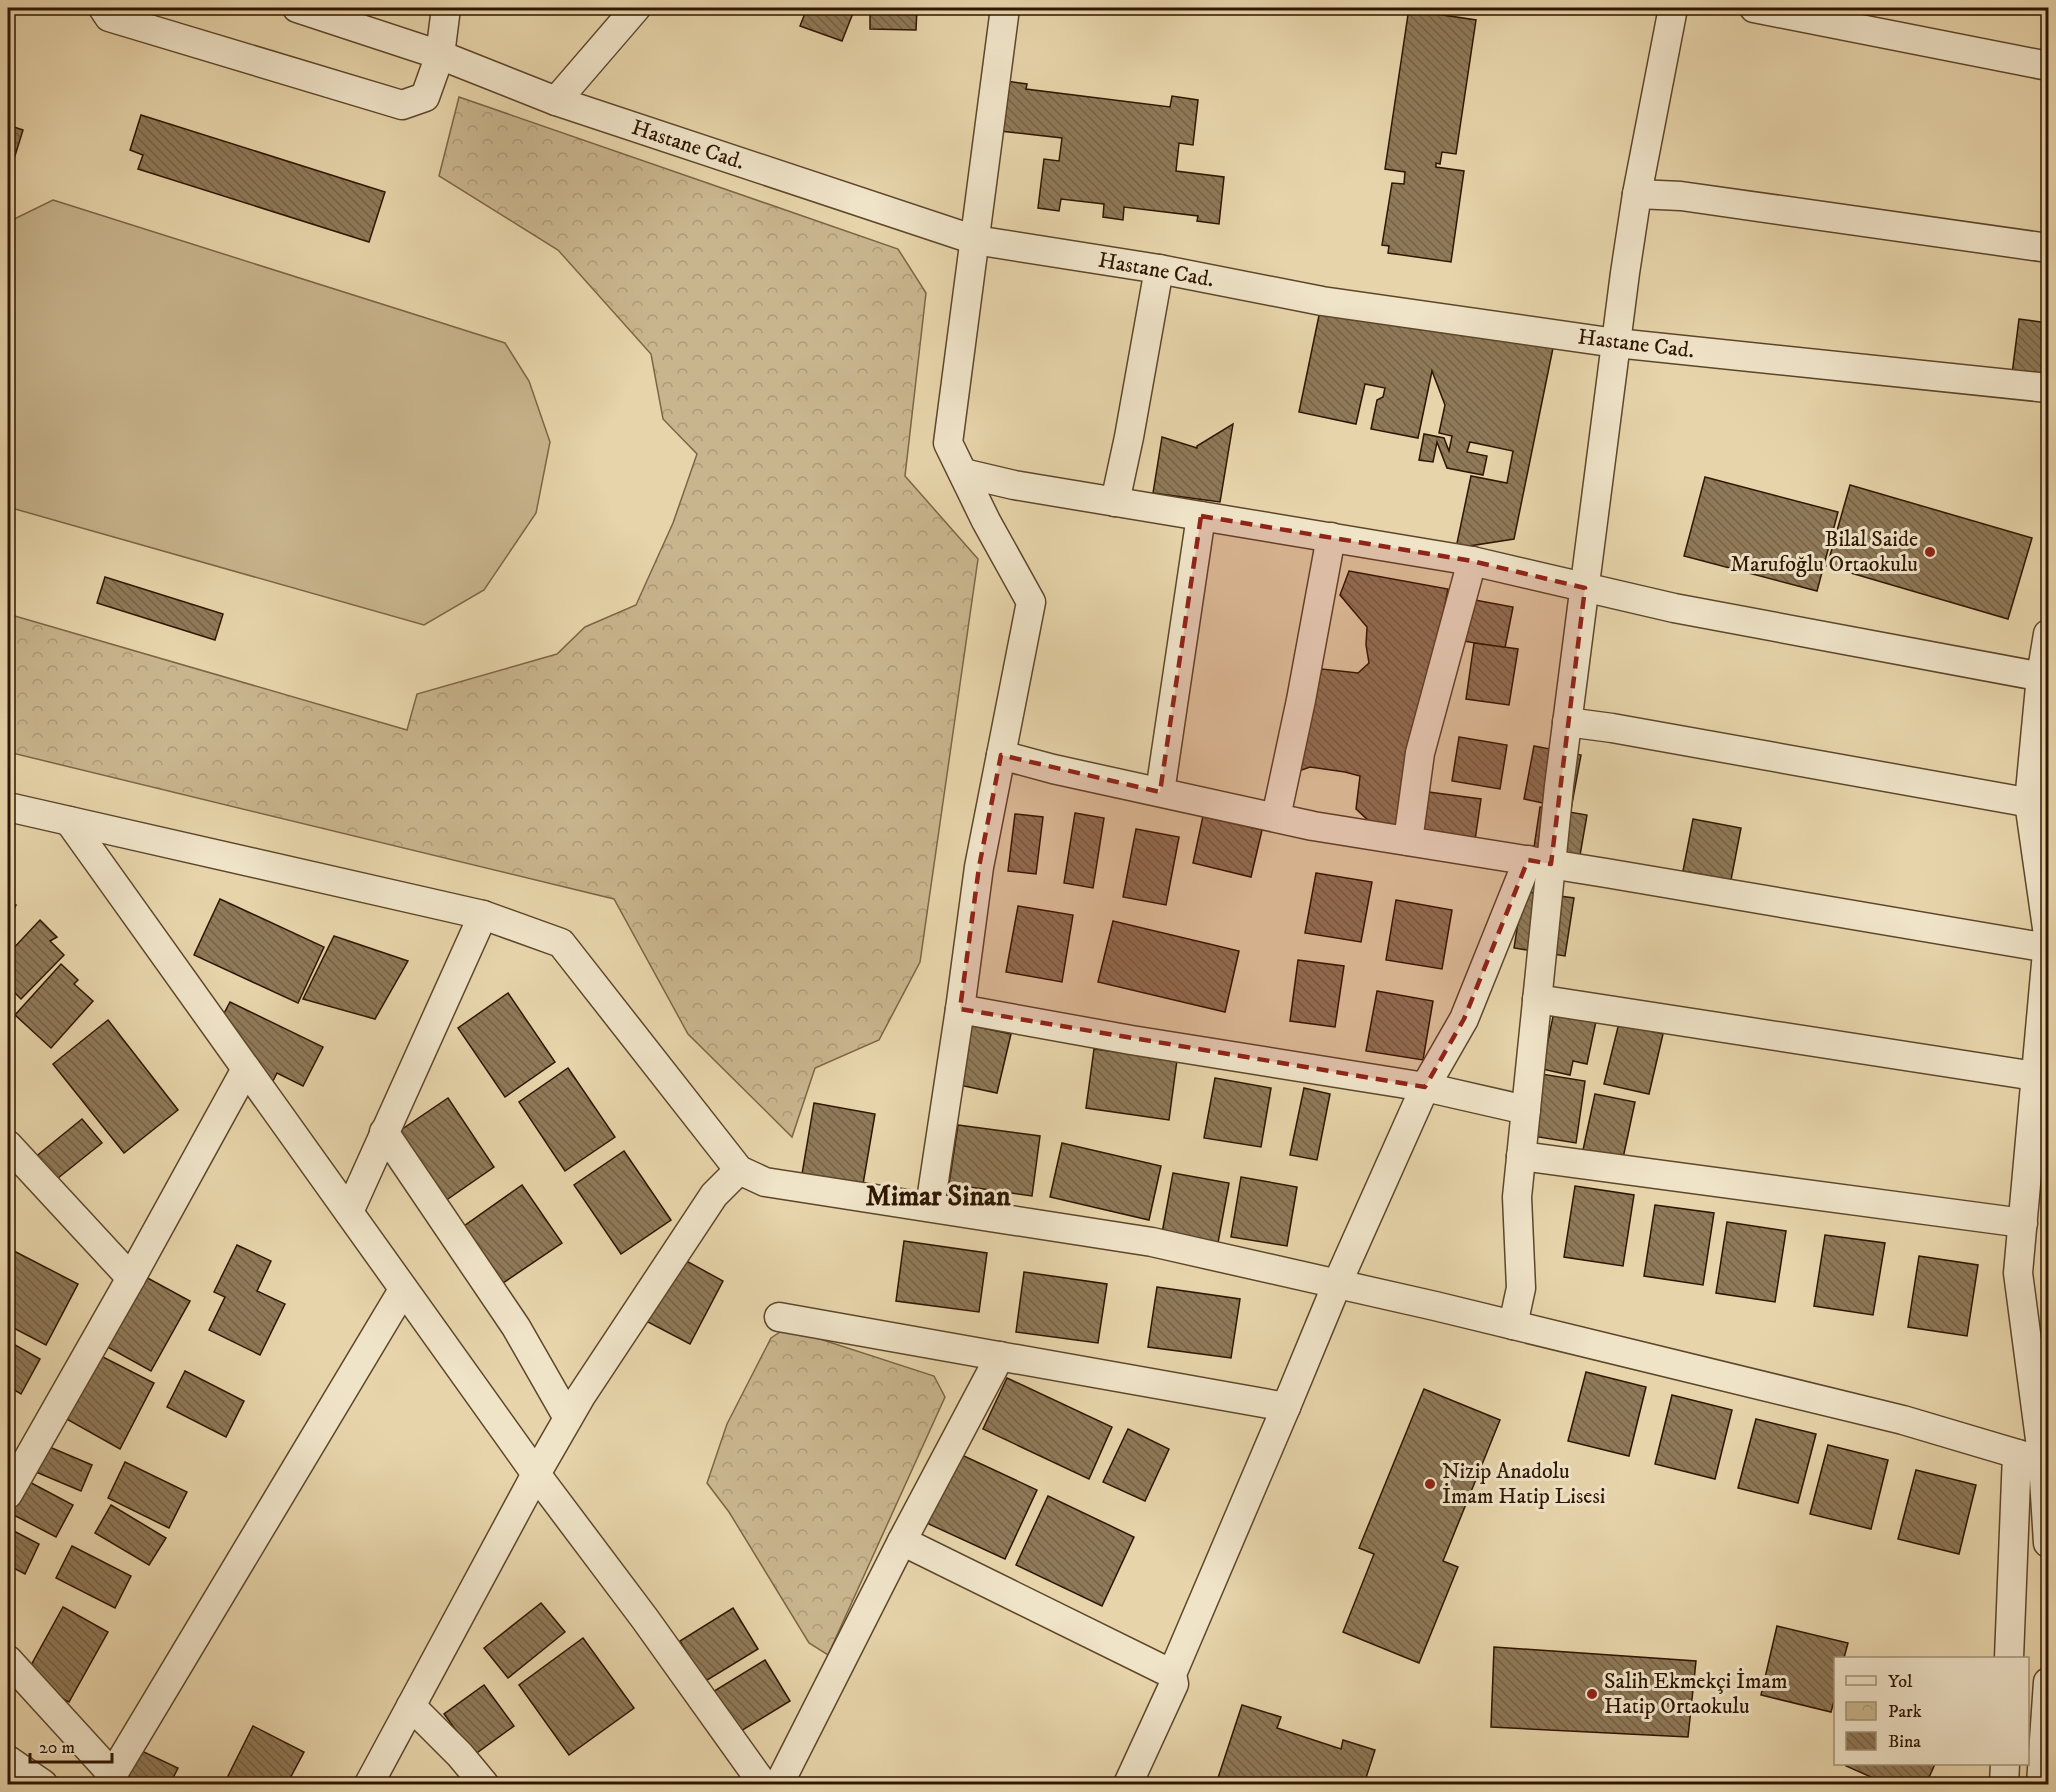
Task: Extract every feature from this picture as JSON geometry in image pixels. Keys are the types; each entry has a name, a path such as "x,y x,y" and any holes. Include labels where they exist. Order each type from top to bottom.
{"street":[{"path":"103,8 109,16 402,105 425,97 440,55 446,8"},
{"name":"Hastane Cad.","path":"297,8 440,55 556,101 975,240 1159,269 1322,301 1616,343 2049,388"},
{"path":"556,101 636,8"},
{"path":"930,1208 979,867 1031,602 986,521 948,443 1005,8"},
{"path":"1513,1325 1521,1288 1517,1197 1537,999 1540,862 1567,722 1637,194 1673,8"},
{"path":"1754,8 2049,66"},
{"path":"1637,194 1681,196 2049,248"},
{"path":"1115,501 1129,437 1159,269"},
{"path":"963,473 1014,485 1472,561 1674,608 2045,677"},
{"path":"1160,792 1201,516"},
{"path":"1276,817 1301,700 1331,537"},
{"path":"1408,841 1420,753 1472,561"},
{"path":"2049,634 2039,804 2049,934"},
{"path":"1567,722 2039,804"},
{"path":"1001,755 1053,769 1313,826 2048,948"},
{"path":"8,807 483,915 561,943 739,1170 765,1182 1152,1242 1513,1325 1903,1420 2036,1459"},
{"path":"69,821 536,1474 645,1619 763,1785"},
{"path":"1128,1785 1174,1684 1172,1674 1337,1284 1425,1087 1464,1019 1540,862"},
{"path":"348,1212 483,915"},
{"path":"2049,941 2042,1077 2018,1273 2036,1459 2047,1495 2049,1543"},
{"path":"1537,999 2042,1077"},
{"path":"960,1009 1131,1040 1425,1087 1526,1110"},
{"path":"8,1494 131,1278 246,1068"},
{"path":"384,1132 516,1327 568,1418"},
{"path":"8,1145 131,1278"},
{"path":"1521,1156 2023,1223"},
{"path":"369,1785 568,1418 714,1195 739,1170"},
{"path":"8,1660 110,1780 404,1290"},
{"path":"779,1317 1286,1407"},
{"path":"779,1785 902,1541 1000,1356"},
{"path":"2009,1657 2016,1488 2036,1459"},
{"path":"2016,1488 2047,1495"},
{"path":"902,1541 1172,1674"},
{"path":"2041,1785 2049,1682"},
{"path":"411,1706 460,1755 484,1785"},
{"path":"8,1760 43,1785"},
{"path":"2004,1785 2005,1765"}],"highlighted area":[{"path":"1201,516 1472,561 1585,588 1551,864 1528,860 1464,1019 1425,1087 960,1009 979,867 1001,755 1160,792"}],"green space":[{"path":"459,97 898,249 926,293 905,476 978,559 920,962 879,1040 815,1068 792,1137 688,1034 614,899 8,752 8,614 407,730 417,694 557,654 585,627 636,605 673,523 697,454 663,419 651,354 558,250 439,176"},
{"path":"53,200 505,343 529,381 550,442 536,513 484,590 424,625 8,507 8,222"},
{"path":"786,1328 934,1376 945,1397 828,1655 809,1643 729,1512 707,1483 727,1424 771,1338"}],"building":[{"path":"807,8 855,8 842,41 800,26"},
{"path":"876,8 917,8 916,30 870,29 870,9 876,10"},
{"path":"1409,8 1430,8 1430,13 1476,20 1456,154 1442,152 1440,164 1436,163 1436,167 1464,171 1451,262 1388,253 1389,246 1382,245 1392,183 1404,184 1405,172 1385,169"},
{"path":"1006,81 1027,84 1026,89 1170,107 1172,96 1198,100 1193,145 1179,143 1176,171 1224,177 1219,224 1197,221 1198,216 1124,207 1123,220 1103,217 1104,204 1061,199 1059,211 1038,208 1044,159 1059,161 1062,138 1000,131"},
{"path":"141,115 385,192 369,242 138,169 143,155 130,150"},
{"path":"8,125 23,130 9,175 8,174"},
{"path":"1322,301 1553,348 1514,539 1456,548 1471,476 1507,483 1513,451 1470,442 1467,452 1487,456 1483,475 1447,468 1437,442 1433,462 1419,460 1424,434 1444,438 1449,451 1452,436 1439,433 1445,405 1432,371 1418,438 1371,429 1377,400 1383,397 1385,388 1365,384 1356,424 1299,412"},
{"path":"2019,319 2048,323 2048,379 2012,374"},
{"path":"1233,424 1220,502 1153,493 1162,437 1197,448"},
{"path":"1705,477 1838,512 1817,591 1684,556"},
{"name":"Bilal Saide Marufoğlu Ortaokulu","path":"1850,485 2032,538 2008,619 1827,566"},
{"path":"1349,571 1448,589 1401,827 1370,822 1356,809 1360,776 1310,767 1285,776 1297,749 1322,669 1358,673 1369,663 1366,645 1367,627 1340,595"},
{"path":"105,577 223,614 215,640 97,603"},
{"path":"1464,598 1513,607 1505,648 1457,640"},
{"path":"1474,643 1518,649 1509,705 1466,699"},
{"path":"1459,737 1507,745 1500,789 1452,781"},
{"path":"1534,746 1581,755 1571,809 1524,799"},
{"path":"1421,791 1481,799 1472,861 1412,852"},
{"path":"1540,807 1587,815 1579,861 1533,854"},
{"path":"1075,813 1104,818 1093,888 1064,883"},
{"path":"1015,814 1043,817 1036,874 1008,871"},
{"path":"1203,816 1262,830 1251,877 1193,863"},
{"path":"1693,819 1741,828 1731,880 1683,871"},
{"path":"1136,829 1179,837 1166,905 1123,897"},
{"path":"1316,873 1372,882 1361,942 1305,933"},
{"path":"1523,891 1574,898 1565,956 1514,948"},
{"path":"220,899 324,947 298,1003 194,955"},
{"path":"1396,900 1452,910 1442,969 1386,960"},
{"path":"8,901 16,905 8,921"},
{"path":"1018,906 1073,915 1062,982 1006,972"},
{"path":"40,920 57,937 50,941 64,955 21,999 8,986 8,954"},
{"path":"1113,921 1239,951 1225,1012 1098,982"},
{"path":"334,936 408,961 375,1019 303,999"},
{"path":"1298,960 1344,966 1335,1027 1290,1021"},
{"path":"61,964 78,980 74,984 93,1001 51,1048 15,1015"},
{"path":"1377,991 1433,1001 1423,1060 1366,1051"},
{"path":"508,993 555,1062 505,1097 458,1028"},
{"path":"230,1002 323,1047 303,1086 277,1073 268,1091 220,1021"},
{"path":"1554,1012 1596,1021 1587,1064 1573,1061 1570,1075 1542,1069"},
{"path":"108,1020 178,1110 124,1153 53,1064"},
{"path":"1619,1023 1663,1034 1649,1094 1604,1084"},
{"path":"964,1024 1011,1034 997,1093 950,1083"},
{"path":"1094,1049 1177,1060 1169,1120 1086,1108"},
{"path":"568,1068 615,1137 565,1171 519,1102"},
{"path":"1541,1074 1585,1081 1576,1143 1532,1136"},
{"path":"1215,1078 1271,1088 1261,1147 1204,1138"},
{"path":"1304,1088 1330,1094 1317,1160 1290,1155"},
{"path":"1595,1094 1635,1102 1623,1158 1583,1150"},
{"path":"448,1098 494,1167 445,1201 398,1132"},
{"path":"814,1103 875,1114 861,1196 800,1186"},
{"path":"82,1119 102,1143 53,1182 34,1158"},
{"path":"958,1125 1040,1136 1032,1196 949,1184"},
{"path":"1062,1143 1161,1166 1149,1220 1050,1197"},
{"path":"624,1151 671,1220 621,1254 574,1185"},
{"path":"1173,1173 1229,1183 1218,1243 1162,1233"},
{"path":"1241,1177 1297,1187 1287,1246 1231,1237"},
{"path":"522,1185 562,1243 503,1283 464,1226"},
{"path":"1575,1186 1634,1195 1623,1266 1564,1257"},
{"path":"1655,1205 1714,1213 1703,1285 1644,1276"},
{"path":"1727,1222 1786,1231 1775,1302 1716,1293"},
{"path":"1825,1235 1885,1243 1873,1315 1814,1306"},
{"path":"904,1241 987,1253 979,1312 896,1301"},
{"path":"237,1245 271,1261 257,1291 285,1304 260,1355 209,1330 225,1297 214,1292"},
{"path":"10,1249 78,1284 46,1345 8,1325 8,1253"},
{"path":"1919,1256 1978,1265 1967,1336 1908,1327"},
{"path":"679,1257 723,1281 690,1344 646,1321"},
{"path":"1024,1272 1107,1284 1098,1343 1016,1332"},
{"path":"142,1275 190,1301 151,1371 104,1345"},
{"path":"1157,1287 1240,1299 1231,1358 1148,1347"},
{"path":"8,1341 40,1359 21,1394 8,1386"},
{"path":"97,1354 154,1383 120,1449 63,1417"},
{"path":"185,1371 244,1401 226,1437 167,1407"},
{"path":"1586,1372 1646,1387 1629,1456 1568,1441"},
{"path":"1007,1378 1112,1427 1089,1479 983,1429"},
{"name":"Nizip Anadolu İmam Hatip Lisesi","path":"1424,1389 1500,1420 1443,1561 1458,1567 1419,1663 1343,1632 1374,1554 1359,1548"},
{"path":"1672,1395 1732,1410 1715,1479 1655,1464"},
{"path":"1756,1419 1816,1434 1798,1503 1738,1488"},
{"path":"1128,1429 1169,1449 1145,1501 1103,1482"},
{"path":"40,1443 92,1465 81,1491 29,1469"},
{"path":"1828,1445 1888,1460 1871,1529 1810,1514"},
{"path":"951,1450 1037,1490 1005,1559 918,1519"},
{"path":"125,1462 187,1492 169,1528 108,1498"},
{"path":"1916,1470 1976,1485 1959,1554 1898,1539"},
{"path":"20,1477 73,1505 56,1537 8,1512 8,1502"},
{"path":"1048,1496 1134,1537 1102,1606 1016,1565"},
{"path":"111,1505 166,1538 149,1565 95,1533"},
{"path":"8,1528 39,1544 25,1574 8,1565"},
{"path":"72,1546 131,1576 115,1608 56,1578"},
{"path":"541,1603 565,1632 508,1678 484,1648"},
{"path":"63,1607 108,1632 69,1702 24,1678"},
{"path":"733,1608 758,1649 704,1682 680,1641"},
{"path":"1777,1626 1848,1643 1844,1657 1834,1657 1834,1701 1831,1712 1761,1695"},
{"path":"583,1638 634,1708 569,1755 519,1685"},
{"name":"Salih Ekmekçi İmam Hatip Ortaokulu","path":"1494,1647 1696,1661 1688,1737 1491,1727"},
{"path":"765,1660 790,1701 736,1734 711,1693"},
{"path":"484,1685 514,1726 474,1755 444,1714"},
{"path":"1242,1705 1281,1717 1277,1728 1341,1749 1343,1740 1375,1750 1364,1784 1228,1784 1217,1781"},
{"path":"253,1726 304,1752 287,1784 224,1784"},
{"path":"131,1746 178,1768 170,1784 113,1784"},
{"path":"1935,1765 1926,1784 1887,1784 1846,1766"}],"place":[{"name":"Bilal Saide Marufoğlu Ortaokulu","path":"1930,552"},
{"name":"Nizip Anadolu İmam Hatip Lisesi","path":"1430,1484"},
{"name":"Salih Ekmekçi İmam Hatip Ortaokulu","path":"1592,1694"}],"district":[{"name":"Mimar Sinan","path":"938,1196"}]}
